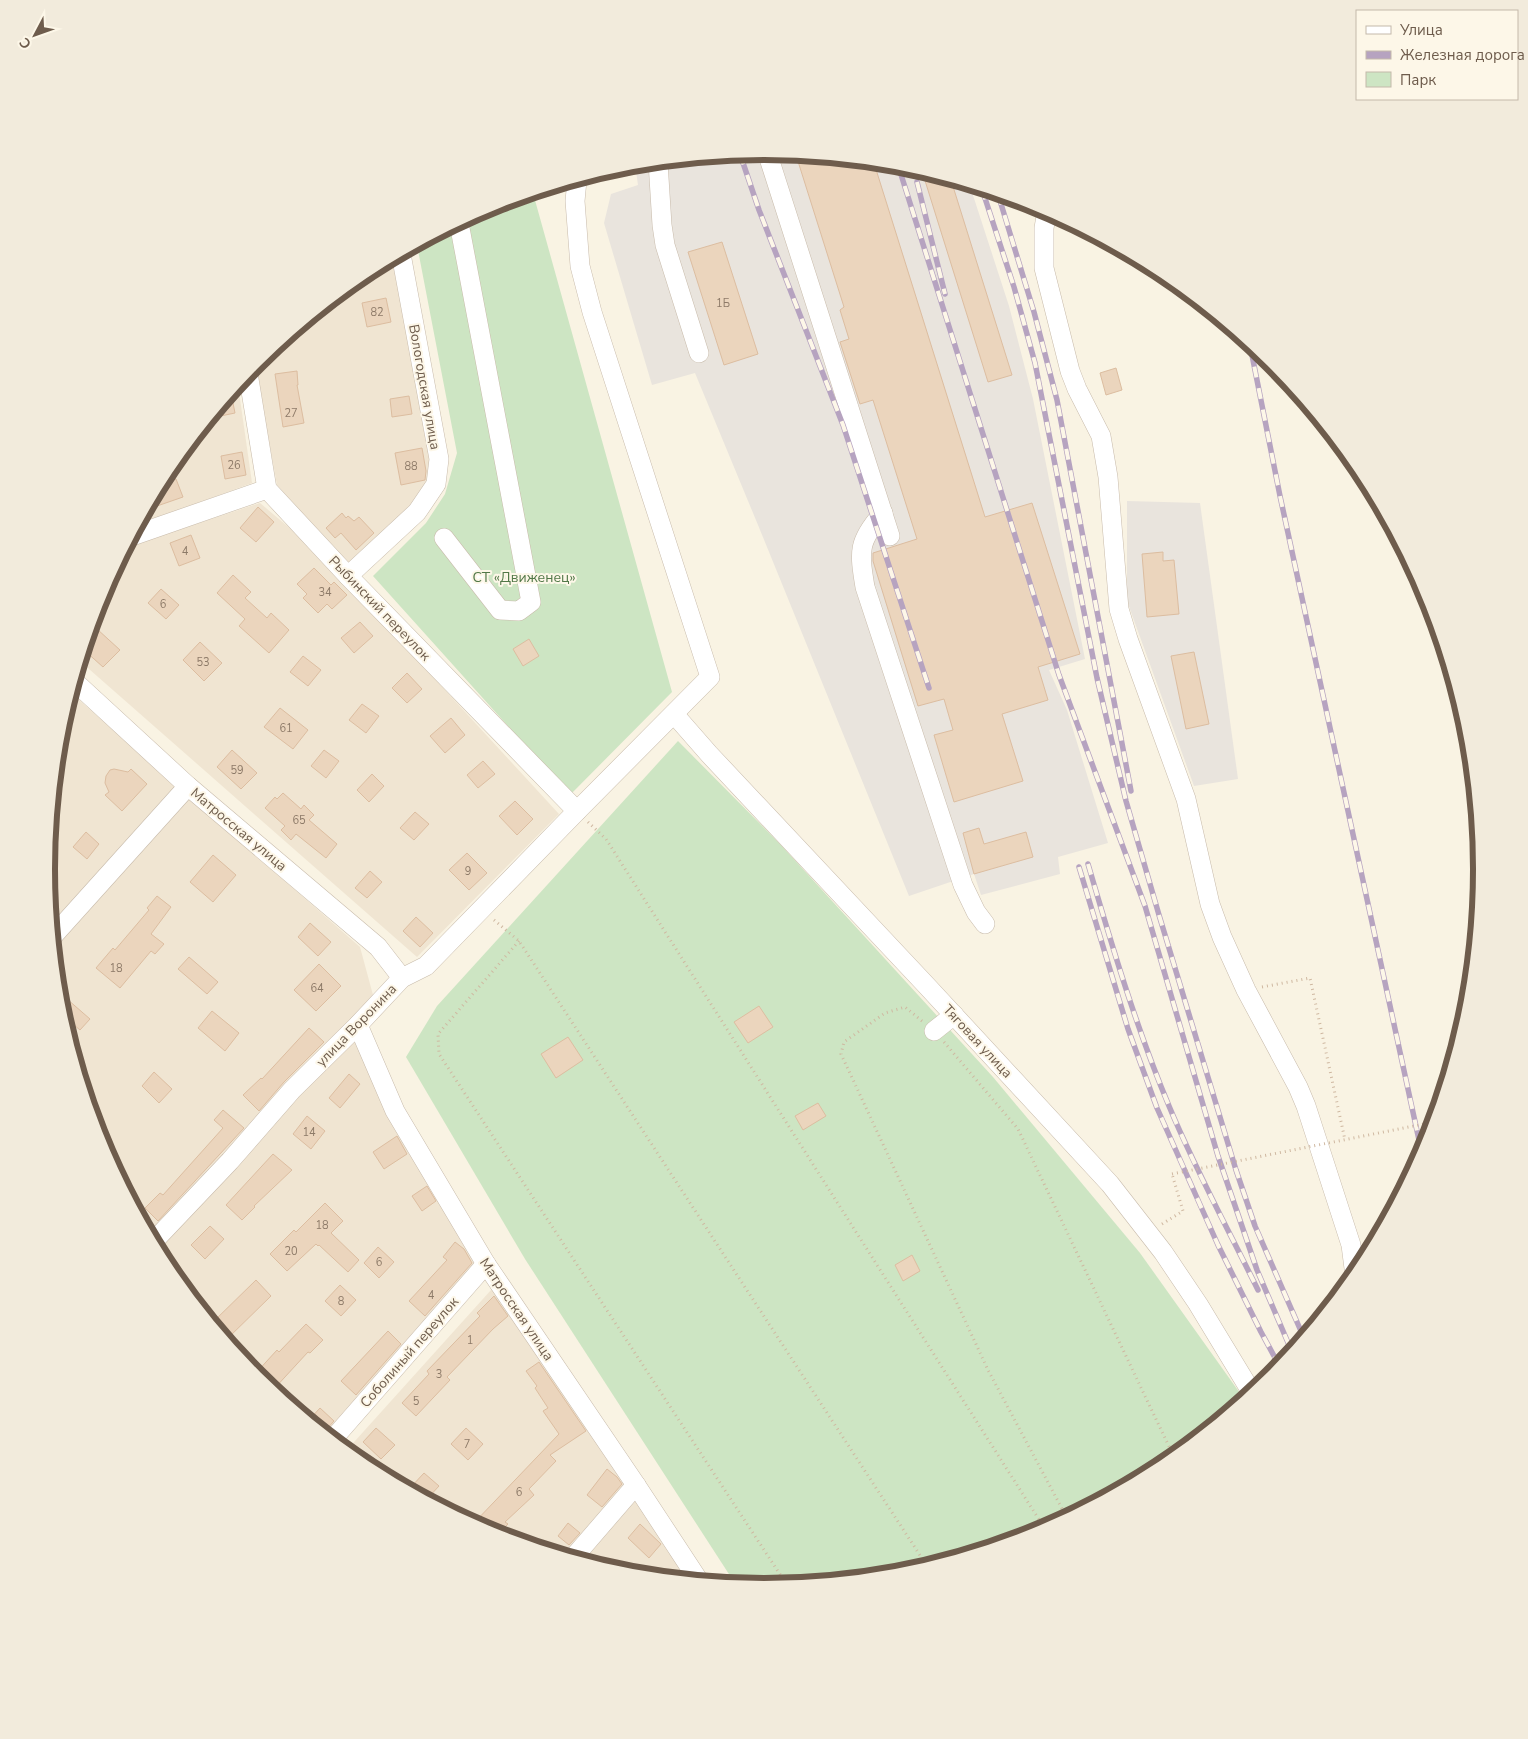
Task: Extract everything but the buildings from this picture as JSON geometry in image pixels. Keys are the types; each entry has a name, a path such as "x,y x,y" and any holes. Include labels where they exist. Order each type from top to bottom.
{"street":[{"path":"770,160 890,536"},
{"path":"658,169 665,245 699,353"},
{"name":"улица Воронина","path":"158,1237 230,1161 292,1090 358,1025 402,978 426,966 710,677 580,266 575,201 576,186"},
{"path":"1046,219 1044,228 1044,268 1070,371 1077,389 1102,436 1108,477 1119,609 1186,799 1210,904 1246,990 1298,1087 1306,1106 1351,1245 1353,1264"},
{"path":"444,538 500,610 519,611 531,602 460,229"},
{"name":"Вологодская улица","path":"348,576 417,512 436,484 439,458 402,260"},
{"path":"140,533 267,489 250,382"},
{"name":"Рыбинский переулок","path":"267,489 348,576 577,811"},
{"path":"882,513 866,534 861,547 861,565 865,587 963,885 976,912 986,924"},
{"name":"Матросская улица","path":"79,686 188,786 378,947 402,978"},
{"name":"Тяговая улица","path":"674,714 709,754 1098,1171 1150,1233 1198,1304 1248,1387"},
{"path":"58,930 188,786"},
{"path":"934,1031 954,1015"},
{"name":"Матросская улица","path":"358,1025 395,1111 486,1264 695,1575"},
{"name":"Соболиный переулок","path":"336,1435 486,1264"},
{"path":"576,1553 636,1485"}],"path":[{"path":"577,811 606,839 1041,1522"},
{"path":"482,908 519,941 923,1560"},
{"path":"519,941 438,1034 439,1054 782,1578"},
{"path":"1246,990 1310,978 1345,1140"},
{"path":"1064,1512 988,1370 842,1054 844,1042 884,1014 905,1007 934,1031 1018,1129 1171,1450"},
{"path":"1150,1233 1183,1211 1172,1174 1425,1124"}],"shaded area":[{"path":"764,160 857,167 902,174 972,192 1009,306 1033,399 1085,659 1049,670 1067,710 1108,843 1058,857 1060,874 981,895 974,874 909,896 695,373 652,385 604,223 611,194 638,185 636,172 718,162"},
{"path":"393,265 433,471 423,497 349,566 277,485 257,374 297,336 332,307"},
{"path":"239,393 252,483 146,522 174,476 202,438"},
{"path":"1127,501 1200,503 1238,779 1194,786 1127,601"},
{"path":"260,503 318,552 559,814 417,957 85,666 109,598 134,544"},
{"path":"76,698 360,947 373,995 351,1028 488,1259 332,1432 297,1403 231,1337 174,1263 128,1183 109,1141 79,1053 61,962 55,870 57,823 61,777"},
{"path":"500,1280 690,1574 626,1565 580,1554 536,1541 493,1525 409,1484 351,1445"}],"green space":[{"name":"СТ «Движенец»","path":"535,199 672,692 570,795 373,576 426,523 445,494 457,453 418,251 493,214"},
{"path":"678,741 780,844 993,1077 1140,1253 1241,1394 1196,1432 1118,1484 1035,1525 992,1541 902,1565 857,1572 810,1577 764,1579 731,1578 525,1259 406,1057 437,1006"}],"railway":[{"path":"742,161 759,210 843,425 929,688"},
{"path":"901,174 1059,675 1145,906 1218,1156 1257,1270 1289,1345"},
{"path":"917,182 945,294"},
{"path":"984,196 1014,287 1035,363 1097,678 1126,801 1236,1170 1255,1226 1301,1332"},
{"path":"1000,201 1034,312 1057,400 1131,791"},
{"path":"1252,356 1280,496 1419,1141"},
{"path":"1088,864 1125,986 1157,1076 1190,1153 1258,1290"},
{"path":"1079,867 1128,1029 1157,1108 1218,1245 1276,1359"}]}
